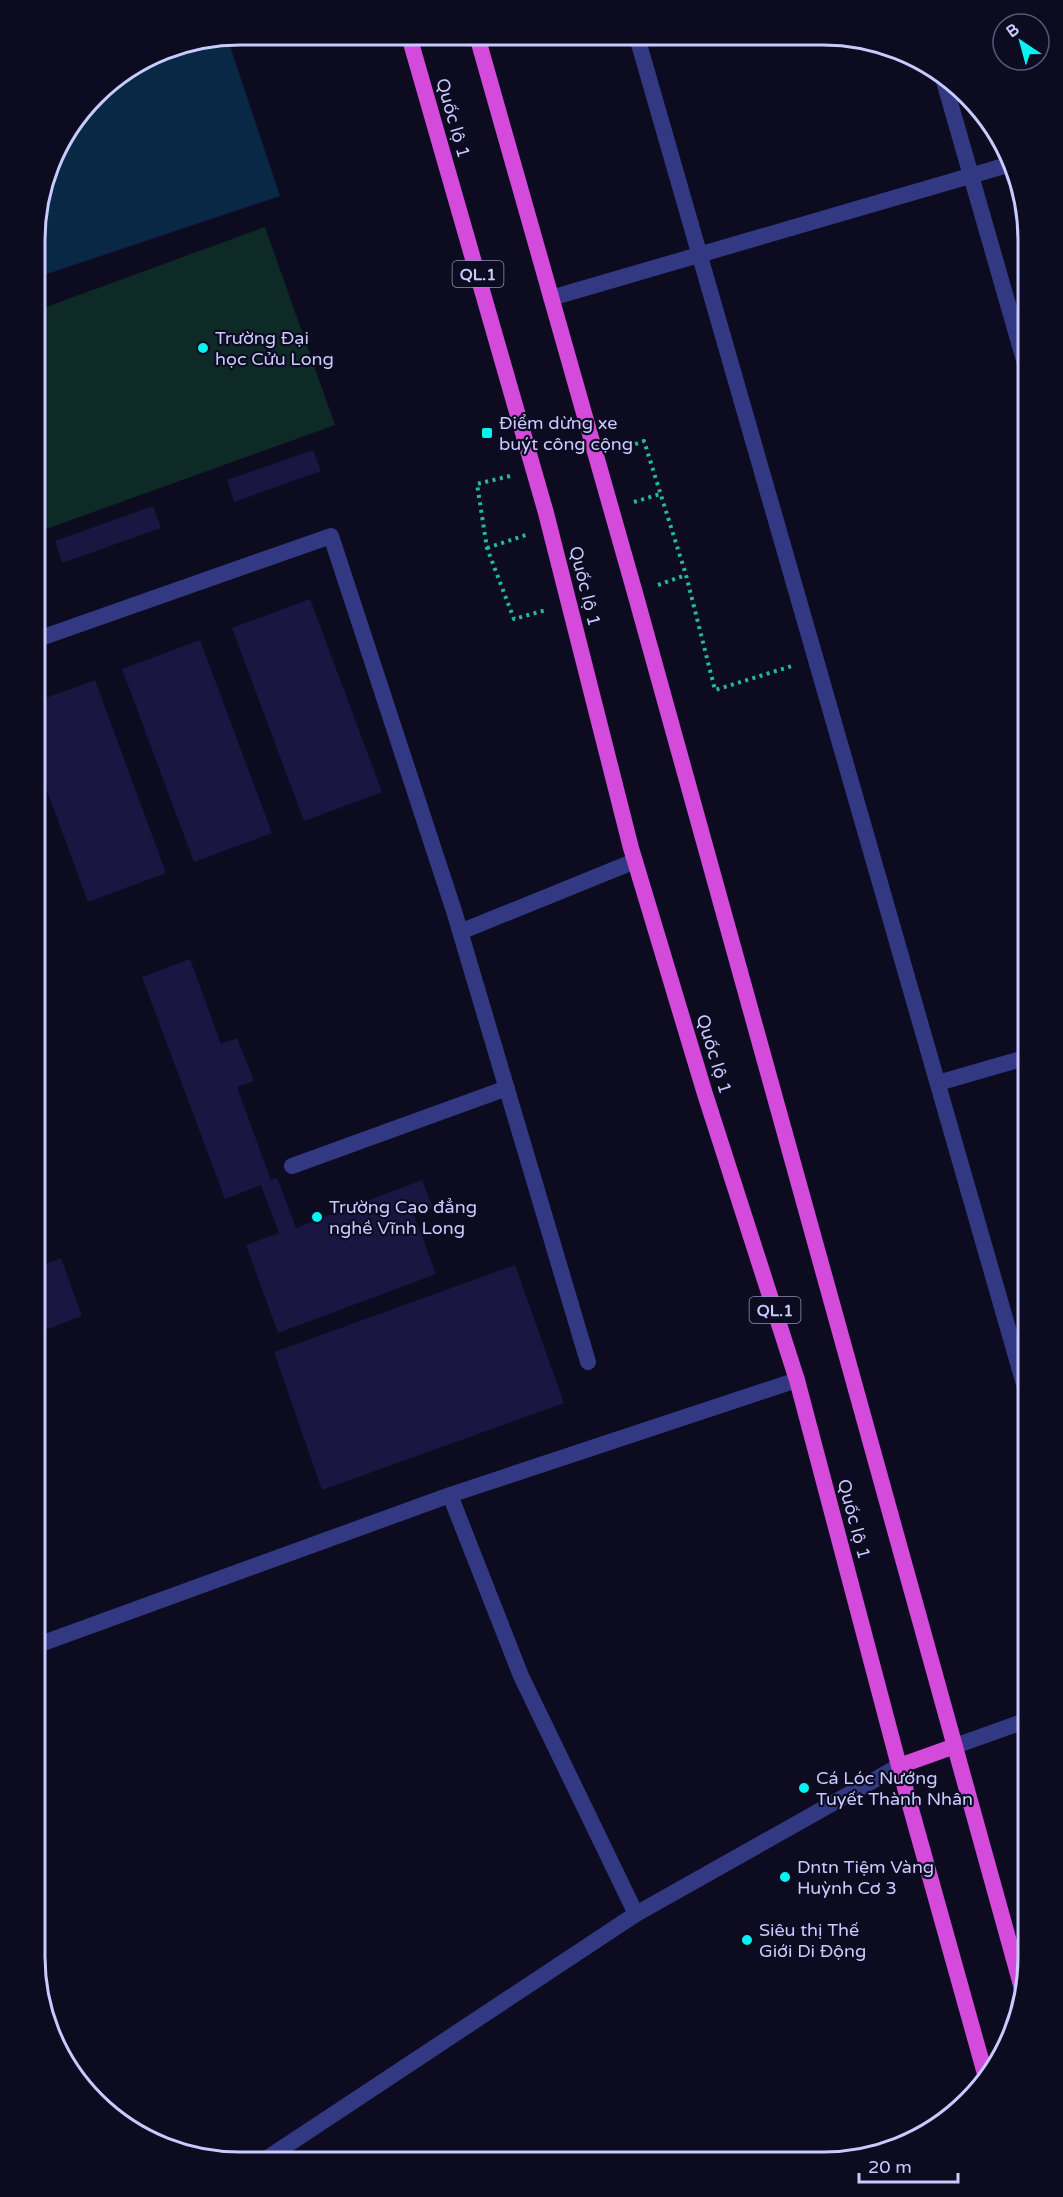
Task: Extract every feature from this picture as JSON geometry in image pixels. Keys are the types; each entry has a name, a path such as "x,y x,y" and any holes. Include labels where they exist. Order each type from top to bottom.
{"highway":[{"name":"Quốc lộ 1","path":"412,45 534,470 635,861 709,1105 797,1380 899,1766 983,2068"},
{"name":"Quốc lộ 1","path":"480,45 639,605 1018,1972"},
{"path":"899,1766 955,1746"}],"street":[{"path":"639,45 1018,1354"},
{"path":"946,89 1018,338"},
{"path":"551,298 1003,166"},
{"path":"45,636 331,536 460,932 588,1362"},
{"path":"460,932 635,861"},
{"path":"938,1083 1018,1060"},
{"path":"292,1166 507,1088"},
{"path":"45,1643 450,1496 797,1380"},
{"path":"450,1496 521,1676 636,1914"},
{"path":"955,1746 1018,1724"},
{"path":"277,2152 636,1914 899,1766"}],"path":[{"path":"644,441 686,575 715,690 816,659"},
{"path":"534,470 477,484 487,548 514,619 569,603"}],"green space":[{"path":"265,227 335,425 45,529 45,307"}],"water":[{"path":"230,45 280,196 45,275 47,214 55,177 71,142 93,111 111,93 142,71 177,55"}],"building":[{"path":"313,450 321,471 234,502 227,480"},
{"path":"153,506 161,528 62,563 55,541"},
{"path":"310,599 382,792 304,821 232,628"},
{"path":"200,640 272,833 194,862 122,669"},
{"path":"95,680 166,873 88,902 45,785 45,698"},
{"path":"190,959 221,1044 237,1038 254,1081 237,1087 271,1180 277,1178 296,1228 422,1180 433,1208 414,1215 436,1274 278,1333 246,1245 279,1233 261,1185 225,1199 142,977"},
{"path":"61,1258 82,1316 45,1330 45,1265"},
{"path":"515,1265 564,1403 322,1490 274,1352"}],"place":[{"name":"Trường Đại học Cửu Long","path":"203,348"},
{"name":"Điểm dừng xe buýt công cộng","path":"487,433"},
{"name":"Trường Cao đẳng nghề Vĩnh Long","path":"317,1217"},
{"name":"Cá Lóc Nướng Tuyết Thành Nhân","path":"804,1788"},
{"name":"Dntn Tiệm Vàng Huỳnh Cơ 3","path":"785,1877"},
{"name":"Siêu thị Thế Giới Di Động","path":"747,1940"}]}
